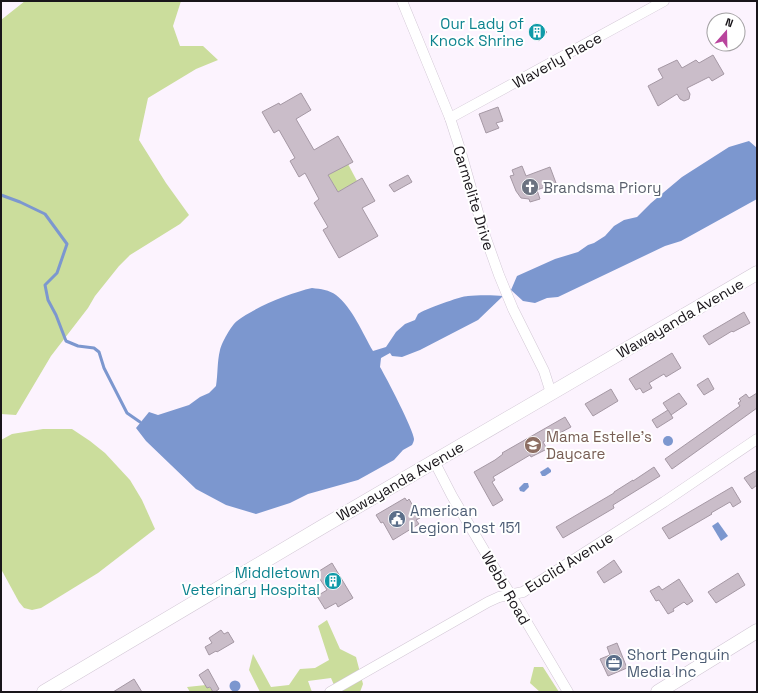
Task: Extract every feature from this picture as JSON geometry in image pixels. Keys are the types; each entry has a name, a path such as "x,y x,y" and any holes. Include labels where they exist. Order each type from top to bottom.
{"street":[{"name":"Carmelite Drive","path":"402,1 450,118 483,230 499,275 513,309 544,371 551,393"},
{"name":"Waverly Place","path":"450,118 664,1"},
{"name":"Wawayanda Avenue","path":"44,692 434,461 757,273"},
{"name":"Euclid Avenue","path":"330,692 488,602 499,597 510,596 523,592 530,588 664,502 757,439"},
{"name":"Webb Road","path":"434,461 452,496 510,596 568,692"},
{"path":"658,692 757,631"}],"green space":[{"path":"25,1 181,1 173,26 180,46 203,46 218,60 196,69 148,98 139,140 166,183 189,215 180,224 130,255 119,266 51,356 16,415 1,414 1,20"},
{"path":"348,164 357,181 338,192 328,175"},
{"path":"43,429 72,429 105,453 130,480 142,500 155,529 98,573 41,608 32,610 24,608 19,602 1,569 1,440 12,434"},
{"path":"327,620 340,649 356,657 363,684 360,692 337,692 331,678 308,681 312,692 260,692 249,670 253,654 271,687 289,685 300,669 315,668 329,660 318,626"},
{"path":"534,667 543,667 559,692 540,692 530,683"},
{"path":"206,685 215,692 190,692 187,687"}],"water":[{"path":"749,141 757,148 757,199 681,241 665,246 558,297 547,298 535,303 523,301 511,290 517,276 555,259 578,252 594,243 605,236 614,226 624,220 637,217 682,177 729,147"},
{"path":"312,288 331,292 342,300 357,321 373,351 386,347 396,332 405,324 415,320 418,314 427,310 464,297 480,295 503,296 478,320 420,350 402,357 392,356 390,353 381,358 380,367 405,415 414,439 412,445 403,450 394,460 358,480 308,494 290,503 256,514 226,505 196,489 146,441 136,428 149,412 158,415 189,405 200,397 209,393 216,386 220,350 230,330 237,321 273,301"},
{"path":"666,436 670,436 672,437 672,445 666,446 663,443 663,439"},
{"path":"548,467 551,472 545,476 542,476 540,472"},
{"path":"524,483 528,483 529,487 524,492 520,491 519,488"},
{"path":"718,522 728,536 721,541 712,526"},
{"path":"233,681 237,681 239,682 239,690 233,691 230,688 230,684"}],"building":[{"name":"Our Lady of Knock Shrine","path":"536,23 547,32 539,41 528,32"},
{"path":"713,55 724,74 712,81 709,77 687,88 690,94 689,99 684,101 680,99 677,94 658,106 648,86 663,78 658,69 677,60 682,68 696,60 699,63"},
{"path":"301,93 311,110 296,119 314,150 338,136 353,162 328,175 338,192 362,178 375,201 362,208 378,236 339,258 323,230 328,227 314,203 319,199 305,173 299,177 290,161 295,158 279,130 274,133 262,112 279,103 280,105"},
{"path":"498,107 503,121 496,123 499,128 486,133 479,114"},
{"name":"Brandsma Priory","path":"522,166 526,176 550,167 556,183 537,190 540,199 530,202 529,199 521,198 516,191 510,176 514,175 512,170"},
{"path":"408,175 412,182 394,192 389,185"},
{"path":"744,312 750,323 733,332 732,331 709,345 703,336"},
{"path":"672,353 681,368 666,377 664,374 649,383 652,388 643,393 640,388 636,390 629,379"},
{"path":"708,378 714,389 704,395 697,385"},
{"path":"611,389 618,401 593,416 585,404"},
{"path":"679,393 687,404 671,415 663,403"},
{"path":"757,393 757,408 672,469 665,459 740,406 738,403 741,401 739,399 746,394 749,398"},
{"path":"668,410 673,418 657,428 652,420"},
{"path":"565,417 571,427 543,442 547,449 531,457 530,455 493,477 495,480 492,482 503,500 493,506 474,472 495,460 503,454 502,453"},
{"path":"654,467 660,476 613,505 614,508 563,538 556,527 614,493"},
{"path":"757,470 757,485 752,489 744,478"},
{"path":"732,487 741,502 733,507 730,502 669,539 662,528"},
{"name":"American Legion Post 151","path":"405,498 407,501 409,499 420,518 416,520 419,524 393,540 383,522 381,523 376,515"},
{"path":"614,560 622,572 604,583 597,572"},
{"name":"Middletown Veterinary Hospital","path":"332,563 353,598 338,607 336,603 325,609 317,596 327,590 316,573"},
{"path":"738,573 745,585 716,603 708,592"},
{"path":"679,579 693,601 687,605 684,602 668,614 659,600 656,601 650,591 659,586 662,590"},
{"path":"221,630 224,634 228,632 234,642 209,655 205,647 212,643 209,638"},
{"name":"Short Penguin Media Inc","path":"617,643 627,668 608,676 600,659 610,655 607,647"},
{"path":"208,669 219,689 215,692 213,692 210,687 207,688 199,675"},
{"path":"134,679 142,692 113,692"}],"waterway":[{"path":"1,195 45,214 67,244 57,273 45,285 48,300 56,315 66,341 78,346 94,348 99,352 104,368 127,413 140,422"}],"place":[{"name":"Our Lady of Knock Shrine","path":"537,32"},
{"name":"Brandsma Priory","path":"530,187"},
{"name":"Mama Estelle's Daycare","path":"533,445"},
{"name":"American Legion Post 151","path":"397,519"},
{"name":"Middletown Veterinary Hospital","path":"333,581"},
{"name":"Short Penguin Media Inc","path":"614,663"}]}
